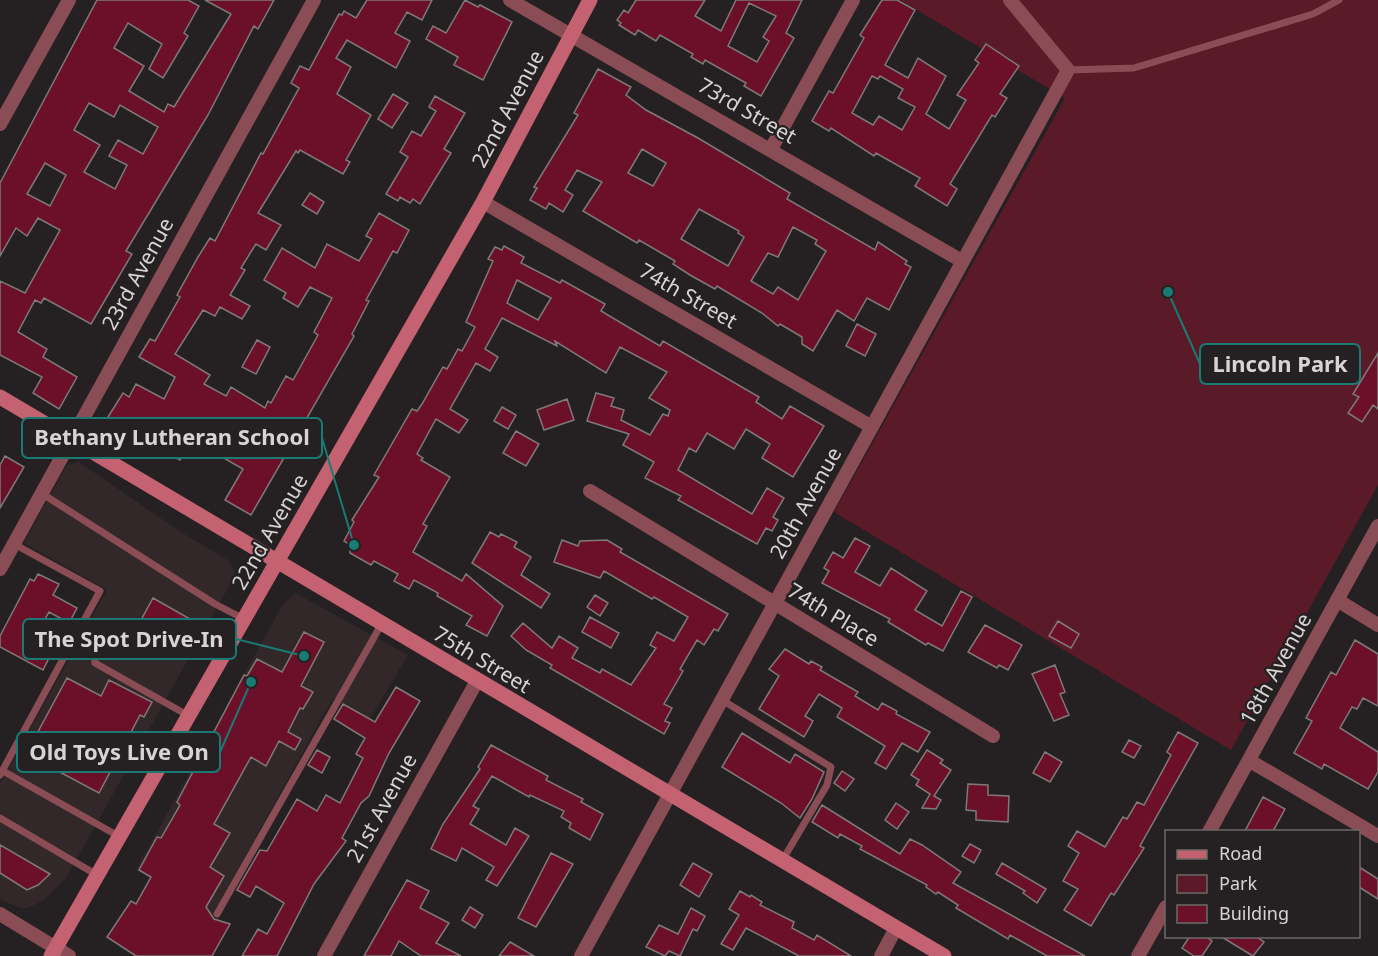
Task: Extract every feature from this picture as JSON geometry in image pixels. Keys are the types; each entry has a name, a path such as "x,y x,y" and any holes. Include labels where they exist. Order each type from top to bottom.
{"street":[{"path":"0,124 69,0"},
{"name":"23rd Avenue","path":"0,569 314,0"},
{"name":"73rd Street","path":"510,0 962,261"},
{"name":"22nd Avenue","path":"58,953 97,875 483,202 590,0"},
{"path":"771,149 853,0"},
{"path":"1010,0 1068,70"},
{"name":"20th Avenue","path":"582,956 1068,70"},
{"name":"74th Street","path":"483,202 872,427"},
{"name":"75th Street","path":"0,397 381,625 944,956"},
{"name":"74th Place","path":"590,491 993,736"},
{"name":"18th Avenue","path":"1210,830 1250,761 1378,526"},
{"path":"1337,600 1378,626"},
{"name":"21st Avenue","path":"324,956 477,681"},
{"path":"1250,761 1378,836"},
{"path":"1138,956 1165,910"},
{"path":"0,914 58,953"},
{"path":"880,956 896,928"}],"lane":[{"path":"1068,70 1134,68 1314,14 1339,0"},
{"path":"41,493 244,619"},
{"path":"14,544 100,591 1,773 120,837"},
{"path":"217,914 381,625"},
{"path":"75,636 94,647 96,663 189,716"},
{"path":"721,699 831,767 827,785 782,861"},
{"path":"0,818 97,875"}],"shaded area":[{"path":"79,462 179,531 229,561 234,577 66,878 43,901 27,908 20,908 0,899 0,784 107,590 24,543 67,465"},
{"path":"295,593 408,655 370,719 333,698 213,914 136,870 282,606"}],"green space":[{"path":"900,0 1378,0 1378,485 1231,750 834,512 1065,98"}],"building":[{"path":"97,0 188,0 199,6 184,33 188,36 163,78 149,69 162,44 128,23 114,48 144,66 129,91 164,112 168,104 174,107 231,14 205,0 274,0 258,29 254,26 208,115 126,251 132,254 91,324 44,298 41,303 35,300 18,332 47,349 43,357 77,377 59,409 33,393 42,377 0,355 0,281 25,293 60,230 38,218 27,236 16,228 0,256 0,183","holes":["89,103 114,117 120,105 158,127 143,154 118,140 109,156 127,165 115,189 84,172 100,145 74,130","45,163 66,175 50,206 27,194"]},
{"path":"367,0 432,0 422,20 407,12 395,33 410,41 396,68 347,40 336,58 351,67 337,94 371,115 346,160 350,162 343,174 300,150 298,153 296,151 258,213 281,225 266,250 256,244 241,268 245,270 230,295 250,306 242,319 220,307 215,316 203,310 175,354 210,375 204,384 226,396 231,387 265,408 268,401 271,403 286,376 293,380 318,335 314,332 332,298 310,287 298,307 283,298 286,293 264,280 282,248 315,268 327,244 359,261 372,239 366,236 379,213 409,230 397,253 393,251 366,300 369,301 352,334 354,336 251,515 225,500 243,469 191,439 180,460 150,443 148,448 133,438 135,434 108,417 123,393 129,397 136,384 164,399 175,377 139,357 150,339 155,341 180,297 177,295 210,238 215,241 261,153 263,154 299,88 291,83 300,66 309,70 339,14 342,15 344,11 356,18"},
{"path":"465,0 478,7 480,5 512,22 483,80 454,65 458,57 426,39 433,26 446,33"},
{"path":"636,0 705,0 695,16 721,31 736,0 802,0 786,33 794,38 761,96 744,86 746,83 705,60 703,64 691,57 693,54 660,35 656,41 638,30 635,35 619,25 621,23 617,20 624,10 628,13","holes":["749,3 776,16 763,37 769,41 757,62 728,46"]},
{"path":"882,0 897,0 915,10 885,65 908,78 918,58 946,76 926,114 949,129 966,100 957,95 979,63 975,60 986,44 1019,66 1000,94 1007,98 995,117 992,115 950,184 957,189 947,206 915,186 920,178 876,153 874,156 831,128 829,131 812,121 829,91 833,93 864,38 860,35","holes":["872,76 878,79 880,76 903,89 898,98 915,107 902,130 879,116 873,125 852,113"]},
{"path":"598,69 631,87 626,95 646,110 790,193 787,199 875,250 878,242 907,261 905,264 911,267 889,310 867,298 854,321 837,310 813,351 802,344 802,337 780,324 778,326 762,313 717,286 715,289 690,275 673,264 675,261 639,240 637,243 583,211 602,182 577,170 565,190 573,195 563,212 549,203 546,209 530,200 537,188 534,187 578,115 574,113","holes":["642,149 666,163 653,186 628,173","699,209 739,231 738,233 744,237 728,266 681,239","793,227 817,240 815,244 826,251 798,300 778,287 773,294 751,281 768,253 778,257"]},
{"path":"393,94 408,103 392,128 378,119"},
{"path":"435,96 465,113 444,149 451,153 420,204 413,199 410,203 400,197 398,201 386,194 408,157 400,152 412,131 421,136 436,111 429,107"},
{"path":"310,193 324,202 317,214 302,205"},
{"path":"504,246 524,257 521,263 560,283 562,280 605,304 601,311 660,346 663,341 759,397 756,402 782,419 790,406 824,426 793,477 762,458 770,444 746,429 734,449 707,433 696,452 689,448 678,470 752,514 767,488 784,498 773,517 778,520 772,531 766,528 757,544 678,500 681,496 645,478 654,462 623,445 629,434 587,421 596,393 614,398 611,406 624,410 621,420 650,435 663,414 668,416 670,410 649,398 667,372 620,347 606,373 555,341 557,346 502,318 485,349 498,357 490,371 476,363 450,409 468,420 459,433 436,419 417,454 423,458 421,460 450,477 423,524 427,526 413,552 462,581 466,574 503,606 487,636 466,625 472,616 437,596 438,593 414,580 409,589 394,581 398,574 374,561 371,565 350,553 350,545 344,541 354,522 352,520 379,477 374,475 412,409 417,411 443,367 447,369 458,349 462,351 475,327 466,322 493,261 488,259 495,247 502,250","holes":["517,280 551,298 538,320 507,303"]},
{"path":"857,324 876,334 865,356 846,346"},
{"path":"257,340 270,347 256,374 242,367"},
{"path":"1378,353 1378,409 1373,405 1362,422 1348,413 1359,397 1353,394"},
{"path":"567,399 574,420 544,430 537,410"},
{"path":"502,407 516,415 508,429 494,421"},
{"path":"516,431 539,444 526,466 503,453"},
{"path":"5,456 24,467 0,508 0,465"},
{"path":"490,532 499,537 501,534 517,542 514,547 531,557 521,575 550,594 541,608 472,563"},
{"path":"855,538 870,546 855,572 880,586 891,568 927,591 915,610 942,626 961,591 972,597 943,651 928,643 926,645 888,622 890,619 822,583 829,571 824,568 833,552 843,558"},
{"path":"562,540 578,546 580,541 607,540 622,549 620,552 728,614 718,631 714,629 704,645 697,640 680,669 683,671 664,704 672,708 665,721 670,723 664,734 550,668 552,665 526,650 511,636 523,623 552,648 559,636 578,648 572,658 600,673 602,669 631,685 656,648 650,645 657,632 674,641 688,617 604,571 600,578 554,562"},
{"path":"38,574 59,584 53,595 77,608 69,623 49,612 31,644 51,654 43,670 0,647 0,636 30,579 34,581"},
{"path":"595,595 608,603 600,616 587,607"},
{"path":"153,598 190,619 171,652 135,631"},
{"path":"590,617 619,633 611,648 582,632"},
{"path":"1058,621 1079,634 1071,648 1049,636"},
{"path":"985,625 1022,645 1008,670 999,665 997,668 968,652"},
{"path":"304,632 324,642 301,686 313,692 303,709 300,708 288,732 301,739 295,750 279,741 266,766 251,757 214,824 230,833 210,867 224,876 206,907 214,919 230,924 212,956 136,956 107,937 131,901 136,904 151,877 139,870 157,837 161,838 180,805 177,802 244,675 247,676 257,659 282,672"},
{"path":"1355,640 1378,654 1378,706 1363,698 1357,709 1352,707 1340,728 1378,752 1378,772 1368,789 1324,764 1322,769 1294,753 1312,721 1306,718 1331,672 1336,675"},
{"path":"785,649 809,664 811,661 822,667 820,670 858,692 855,696 878,710 882,703 897,711 896,714 930,732 918,752 902,743 886,769 875,763 885,746 837,717 842,708 819,694 805,716 813,721 804,737 759,709 779,676 769,669"},
{"path":"1055,665 1065,692 1060,694 1069,715 1054,721 1032,674"},
{"path":"67,678 101,696 109,680 152,702 144,717 140,715 99,793 26,754"},
{"path":"396,687 420,701 389,753 369,796 361,803 342,838 346,841 314,884 277,956 242,956 258,929 267,934 284,903 256,886 250,897 237,890 260,850 267,851 297,799 317,811 326,795 340,803 363,758 356,754 365,738 334,719 343,704 375,722"},
{"path":"1178,732 1198,743 1140,846 1144,848 1114,895 1111,893 1091,926 1064,910 1078,889 1063,881 1079,853 1068,846 1077,831 1105,847 1123,817 1127,819 1137,802 1144,805 1171,755 1167,752"},
{"path":"742,733 790,763 795,754 824,772 812,799 800,818 781,803 722,767"},
{"path":"1129,740 1141,746 1134,758 1122,752"},
{"path":"491,745 548,776 546,780 583,799 581,802 603,814 590,840 569,828 571,823 561,817 564,811 530,795 529,797 492,776 473,806 479,809 470,824 506,845 515,828 529,836 497,886 486,880 494,867 462,848 456,861 431,849 443,824 480,769 478,767"},
{"path":"317,750 330,757 322,773 308,765"},
{"path":"927,750 943,760 940,763 951,770 934,796 941,800 936,809 922,808 930,794 916,785 919,780 911,775"},
{"path":"1045,752 1062,762 1050,782 1033,773"},
{"path":"842,771 854,779 845,791 834,783"},
{"path":"968,784 988,785 988,795 1009,796 1008,822 976,820 976,811 966,810"},
{"path":"1263,797 1285,809 1274,830 1246,830"},
{"path":"896,803 909,812 897,829 885,820"},
{"path":"822,805 900,854 910,839 922,845 961,872 953,883 1085,956 1047,956 1010,935 1008,939 956,908 958,905 938,892 936,894 926,887 927,885 860,849 862,846 840,834 838,838 812,822"},
{"path":"970,844 981,850 974,863 962,856"},
{"path":"0,845 50,874 38,885 27,890 0,873"},
{"path":"551,853 573,864 536,927 518,918"},
{"path":"693,863 712,874 699,897 680,885"},
{"path":"1002,863 1046,889 1037,903 1023,893 1025,891 996,874"},
{"path":"1360,868 1378,879 1378,899 1360,888"},
{"path":"407,880 429,891 420,908 449,923 436,943 461,956 421,956 399,941 391,956 364,956"},
{"path":"740,891 762,902 760,905 794,922 792,928 814,940 817,935 851,956 799,956 746,928 733,950 721,944 739,915 729,909"},
{"path":"470,907 483,915 475,928 462,920"},
{"path":"691,908 705,916 697,931 693,929 680,956 669,951 665,956 646,947 659,925 678,934"},
{"path":"1189,938 1208,938 1212,941 1202,956 1194,956 1182,948"},
{"path":"1223,938 1258,938 1264,942 1253,956"},
{"path":"510,942 534,956 499,956"}],"place":[{"name":"Lincoln Park","path":"1168,292"},
{"name":"Bethany Lutheran School","path":"354,545"},
{"name":"The Spot Drive-In","path":"304,656"},
{"name":"Old Toys Live On","path":"251,682"}]}
